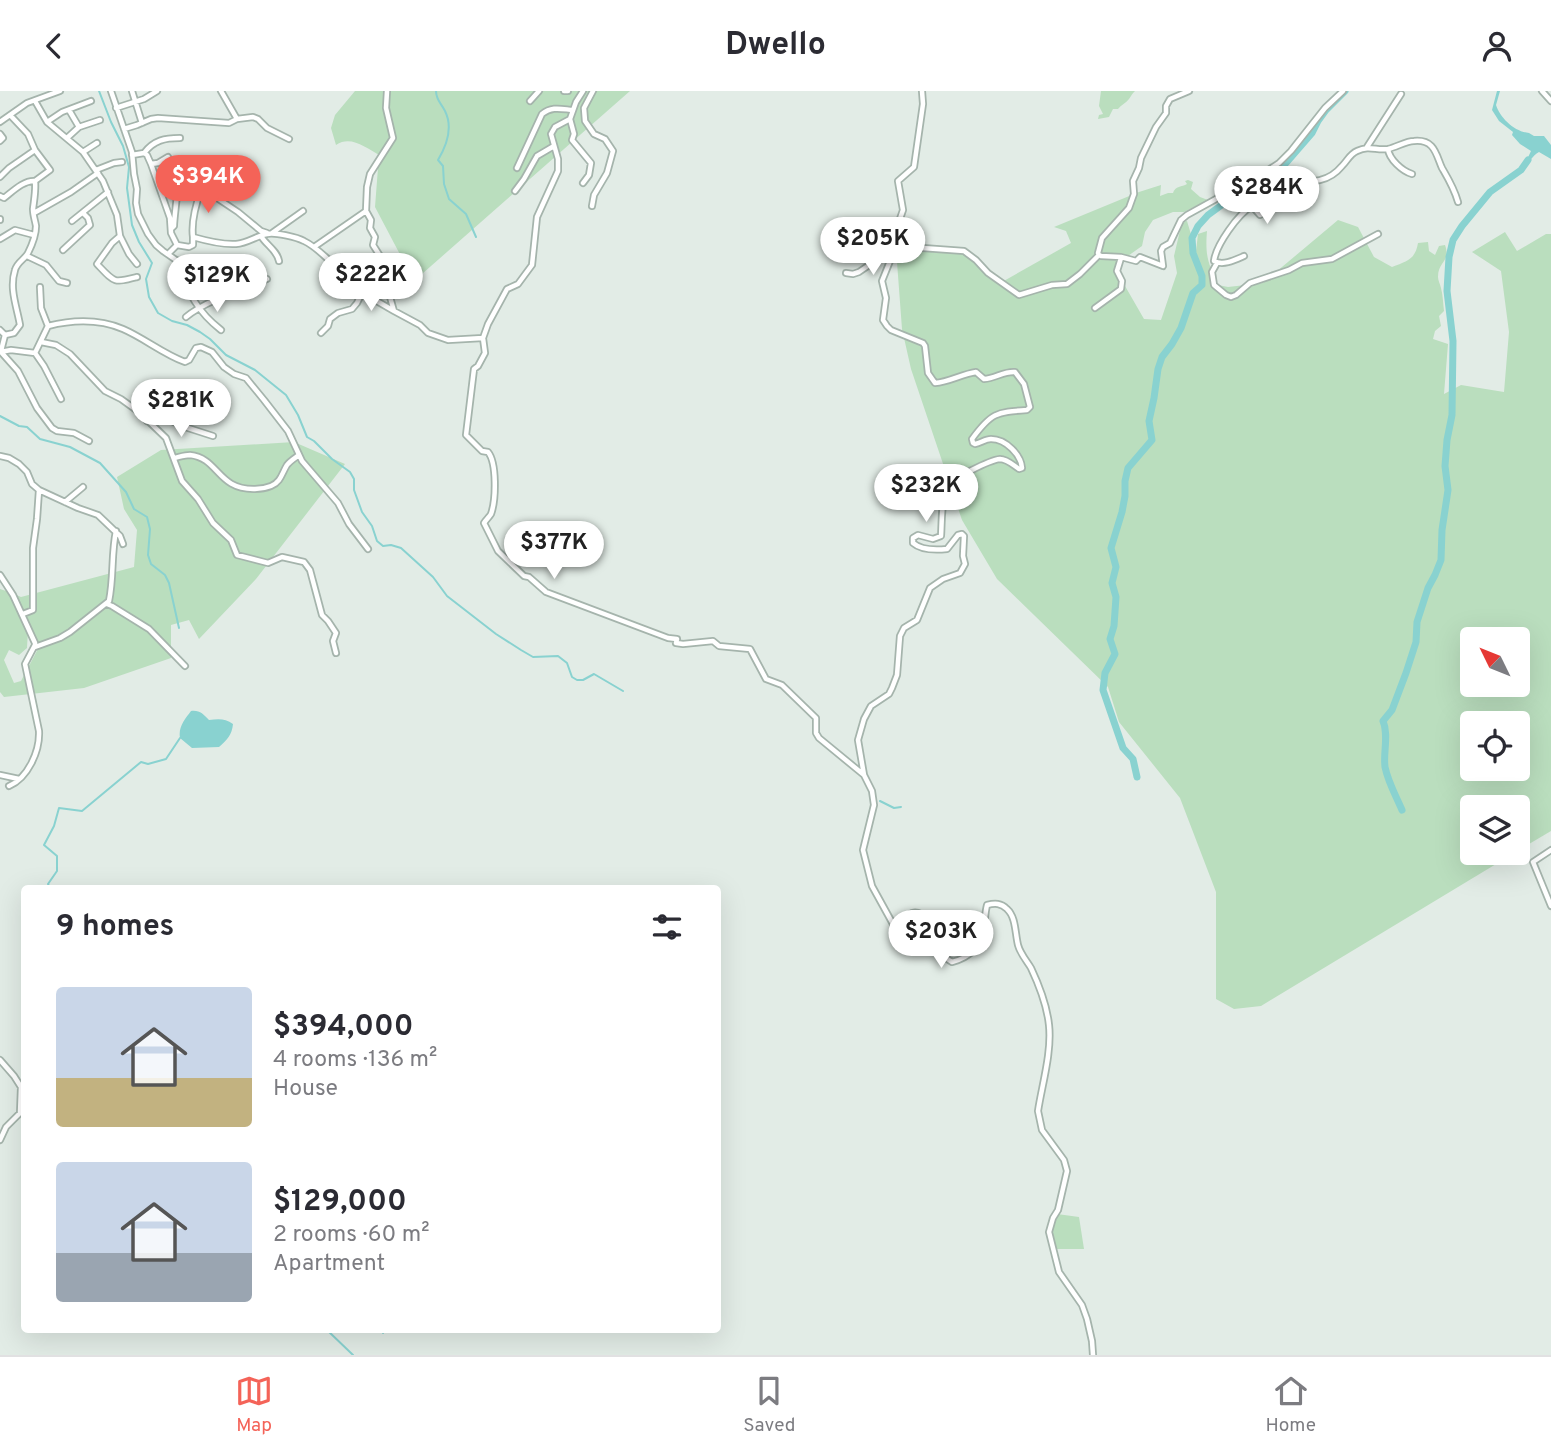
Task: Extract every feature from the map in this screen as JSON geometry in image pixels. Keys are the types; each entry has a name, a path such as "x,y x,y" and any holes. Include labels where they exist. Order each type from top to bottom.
{"street":[{"path":"0,121 27,103 60,91"},
{"path":"111,91 132,155 138,214 148,235 168,254 233,291"},
{"path":"132,91 142,123"},
{"path":"221,91 237,119"},
{"path":"387,91 386,108 393,138 370,174 366,211 375,237 373,245 387,267 392,284 390,297 394,311"},
{"path":"530,101 539,91"},
{"path":"583,91 570,118 574,134 572,140 591,163 589,174 583,183"},
{"path":"592,206 613,152 605,139 594,134 585,121 584,108 593,91"},
{"path":"922,91 923,104 914,167 898,181 903,210 882,281 886,298 883,320 891,330 916,339 925,346 928,373 935,383 942,383 965,373 976,372 984,379 1007,371 1015,372 1024,384 1030,407 1027,410 994,415 986,420 972,439 975,444 987,439 998,440 1017,454 1022,468 1000,459 953,480 947,487 941,536 933,539 918,535 913,538 913,543 917,546 937,550 947,549 958,535 962,534 965,564 960,573 943,579 930,589 917,620 904,628 900,636 897,675 892,688 889,694 871,706 864,719 858,740 864,775 872,791 874,805 863,851 872,886 899,935 903,936 905,933 903,923 906,917 913,913 921,914 932,925 938,951 951,962 959,960 980,945 987,905 995,903 1010,911 1019,949 1044,1001 1049,1024 1050,1041 1038,1111 1039,1120 1042,1130 1064,1160 1067,1171 1058,1210 1049,1232 1059,1272 1082,1305 1093,1355"},
{"path":"894,237 909,247 964,251 1018,295 1067,284 1099,255 1102,238 1129,208 1140,159 1166,113 1166,106 1170,99 1189,91"},
{"path":"1258,177 1279,163 1325,108 1343,91"},
{"path":"1542,91 1551,101"},
{"path":"116,108 136,102 154,92"},
{"path":"1367,147 1401,94"},
{"path":"35,101 47,122 83,152 97,172 117,215 120,236 137,264"},
{"path":"47,122 91,101"},
{"path":"517,168 542,114 549,109 573,110"},
{"path":"69,110 79,127"},
{"path":"0,196 4,198 50,170 35,150 28,134 10,115"},
{"path":"124,129 158,118 229,123 253,117 289,139"},
{"path":"570,118 552,130 558,171 537,217 532,265 518,284 507,289 488,324 483,338 485,353 474,369 466,435 492,457 495,482 491,515 484,523 498,551 545,592 677,639 676,643 713,641 719,646 750,649 766,679 782,685 816,718 816,733 819,738 864,775"},
{"path":"67,138 79,127 100,120"},
{"path":"0,134 3,138 0,141"},
{"path":"132,155 144,153 161,139 180,138"},
{"path":"1290,173 1293,180 1319,181 1337,172 1353,153 1367,147 1388,149 1422,141 1433,147 1440,159 1440,165 1453,185 1458,202"},
{"path":"83,152 97,143"},
{"path":"514,191 537,156 554,146"},
{"path":"1388,149 1389,155 1412,174"},
{"path":"0,177 35,150"},
{"path":"144,153 151,164 177,245"},
{"path":"151,164 168,157 177,173 177,207 174,226 171,229"},
{"path":"34,213 71,192 97,172 122,162"},
{"path":"177,173 185,169 191,174"},
{"path":"1099,255 1136,261 1140,257 1163,266 1161,251 1170,243 1181,220 1187,215 1241,182 1258,177 1275,177 1262,214 1252,206 1236,220 1215,254 1214,261 1217,263"},
{"path":"5,335 14,333 20,325 15,308 15,268 27,256 34,235 35,181"},
{"path":"177,245 193,245 192,228 197,202 201,190 205,190 261,231 303,240 342,271"},
{"path":"72,221 108,192"},
{"path":"193,237 234,244 255,240 303,211"},
{"path":"314,247 366,211"},
{"path":"63,250 90,225 83,213"},
{"path":"0,239 15,230 34,235"},
{"path":"1217,263 1212,272 1214,285 1231,297 1236,296 1250,283 1302,263 1332,259 1378,234"},
{"path":"120,236 97,264 119,282 138,277"},
{"path":"261,236 276,252 279,261"},
{"path":"168,254 177,245"},
{"path":"846,273 859,272 891,250"},
{"path":"27,256 46,265 59,281 66,283"},
{"path":"1217,263 1244,256"},
{"path":"1095,308 1121,289 1122,281 1117,271 1121,257"},
{"path":"321,333 338,313 352,309 367,282 384,264"},
{"path":"187,265 185,275 191,294 205,317 221,330"},
{"path":"342,271 356,267 367,282"},
{"path":"342,271 343,286"},
{"path":"186,317 233,291 267,279"},
{"path":"40,287 41,308 48,326"},
{"path":"370,295 421,325 428,333 448,340 483,338"},
{"path":"48,326 79,321 121,328 185,362 196,348 201,347 212,352 224,367 246,378 283,423 302,461 338,503 349,524 368,549"},
{"path":"35,353 48,326"},
{"path":"0,330 5,335"},
{"path":"0,352 5,335"},
{"path":"41,342 56,345 70,354 105,391 121,399 166,438 182,481 198,499 213,523 231,540 237,555 268,563 282,557 304,562 310,570 322,615 336,633 333,641 336,653"},
{"path":"0,352 11,350 35,353 61,398"},
{"path":"0,352 18,371 37,408 52,428 74,433 89,441"},
{"path":"147,421 156,414 213,436"},
{"path":"174,458 190,455 196,457 212,466 233,486 250,489 275,484 286,466 300,455"},
{"path":"0,456 19,464 39,490 97,515 116,531 123,544"},
{"path":"65,502 83,487"},
{"path":"23,614 34,607 33,548 39,490"},
{"path":"34,647 70,632 109,601 116,531"},
{"path":"0,575 23,614 35,643 25,664 40,741 20,779 9,786"},
{"path":"106,604 144,625 185,666"},
{"path":"0,775 20,779"},
{"path":"1551,849 1532,862 1551,906"},
{"path":"0,1060 21,1087 20,1114 6,1127 0,1140"}],"green space":[{"path":"355,91 630,91 414,281 375,207 379,155 353,142 336,145 331,128 335,115"},
{"path":"1101,91 1135,91 1118,109 1113,109 1109,117 1098,119 1099,115 1103,114 1099,106"},
{"path":"1185,181 1193,182 1191,189 1208,200 1184,212 1173,212 1153,220 1145,232 1142,246 1118,263 1125,286 1144,319 1161,320 1177,273 1174,256 1182,222 1187,221 1196,251 1198,234 1207,231 1207,253 1212,271 1218,285 1228,287 1263,283 1338,220 1358,227 1374,257 1392,267 1412,256 1418,243 1428,242 1429,251 1435,255 1439,246 1445,245 1446,255 1438,277 1444,311 1439,316 1441,326 1435,331 1433,339 1448,344 1444,394 1461,385 1504,392 1509,332 1501,271 1472,252 1505,232 1517,251 1546,234 1551,234 1551,831 1530,843 1530,795 1460,795 1460,865 1494,865 1261,1006 1234,1009 1216,999 1216,892 1180,798 1119,722 1108,687 997,579 962,520 911,369 902,329 897,262 892,258 891,241 911,246 965,248 1002,282 1071,243 1066,231 1054,227 1139,192 1161,185 1160,196 1173,193 1187,184"},
{"path":"294,442 345,464 256,579 199,639 189,620 171,625 171,658 84,688 4,697 0,692 0,589 12,593 28,630 27,648 19,655 9,650 4,660 14,683 21,681 40,645 14,594 21,597 134,567 137,530 124,509 117,477 161,450"},
{"path":"1057,1214 1079,1217 1084,1249 1054,1249 1050,1228"}],"water":[{"path":"1497,91 1500,91 1496,105 1505,119 1518,130 1534,136 1544,136 1551,145 1551,159 1539,152 1524,166 1531,151 1520,144 1512,135 1513,132 1499,121 1492,110"},
{"path":"191,711 203,714 209,720 224,720 233,724 229,737 219,747 192,748 180,738 182,723"}],"waterway":[{"path":"99,91 123,146 129,167 127,188 132,225 152,263 146,279 149,297 158,313 200,332 226,355 255,370 286,395 307,437 350,472 362,512 372,526 377,541 383,546 401,548 433,577 447,596 521,650 533,657 558,656 567,663 572,677 577,680 594,674 623,691"},
{"path":"436,91 449,123 446,142 438,160 443,166 444,184 449,199 466,214 476,237"},
{"path":"1137,777 1133,759 1123,748 1103,690 1105,673 1115,654 1110,639 1114,626 1116,597 1112,583 1116,567 1111,548 1122,512 1128,468 1152,440 1149,421 1162,357 1181,328 1193,293 1202,285 1202,276 1193,253 1192,238 1208,215 1223,204 1238,198 1286,163 1312,133 1326,110 1345,91"},
{"path":"1402,810 1385,767 1386,732 1383,721 1392,710 1406,673 1416,642 1417,622 1441,560 1448,490 1445,466 1452,415 1453,341 1447,291 1449,257 1453,240 1462,226 1490,192 1521,170 1528,160"},
{"path":"0,416 27,427 40,439 70,447 100,463 126,492 134,509 147,517 150,529 148,555 151,564 165,575 169,583 179,628"},
{"path":"49,885 57,871 57,856 44,845 54,826 59,808 82,811 141,762 148,764 166,759 180,738"},
{"path":"880,801 894,808 901,807"},
{"path":"330,1333 353,1355"}]}
